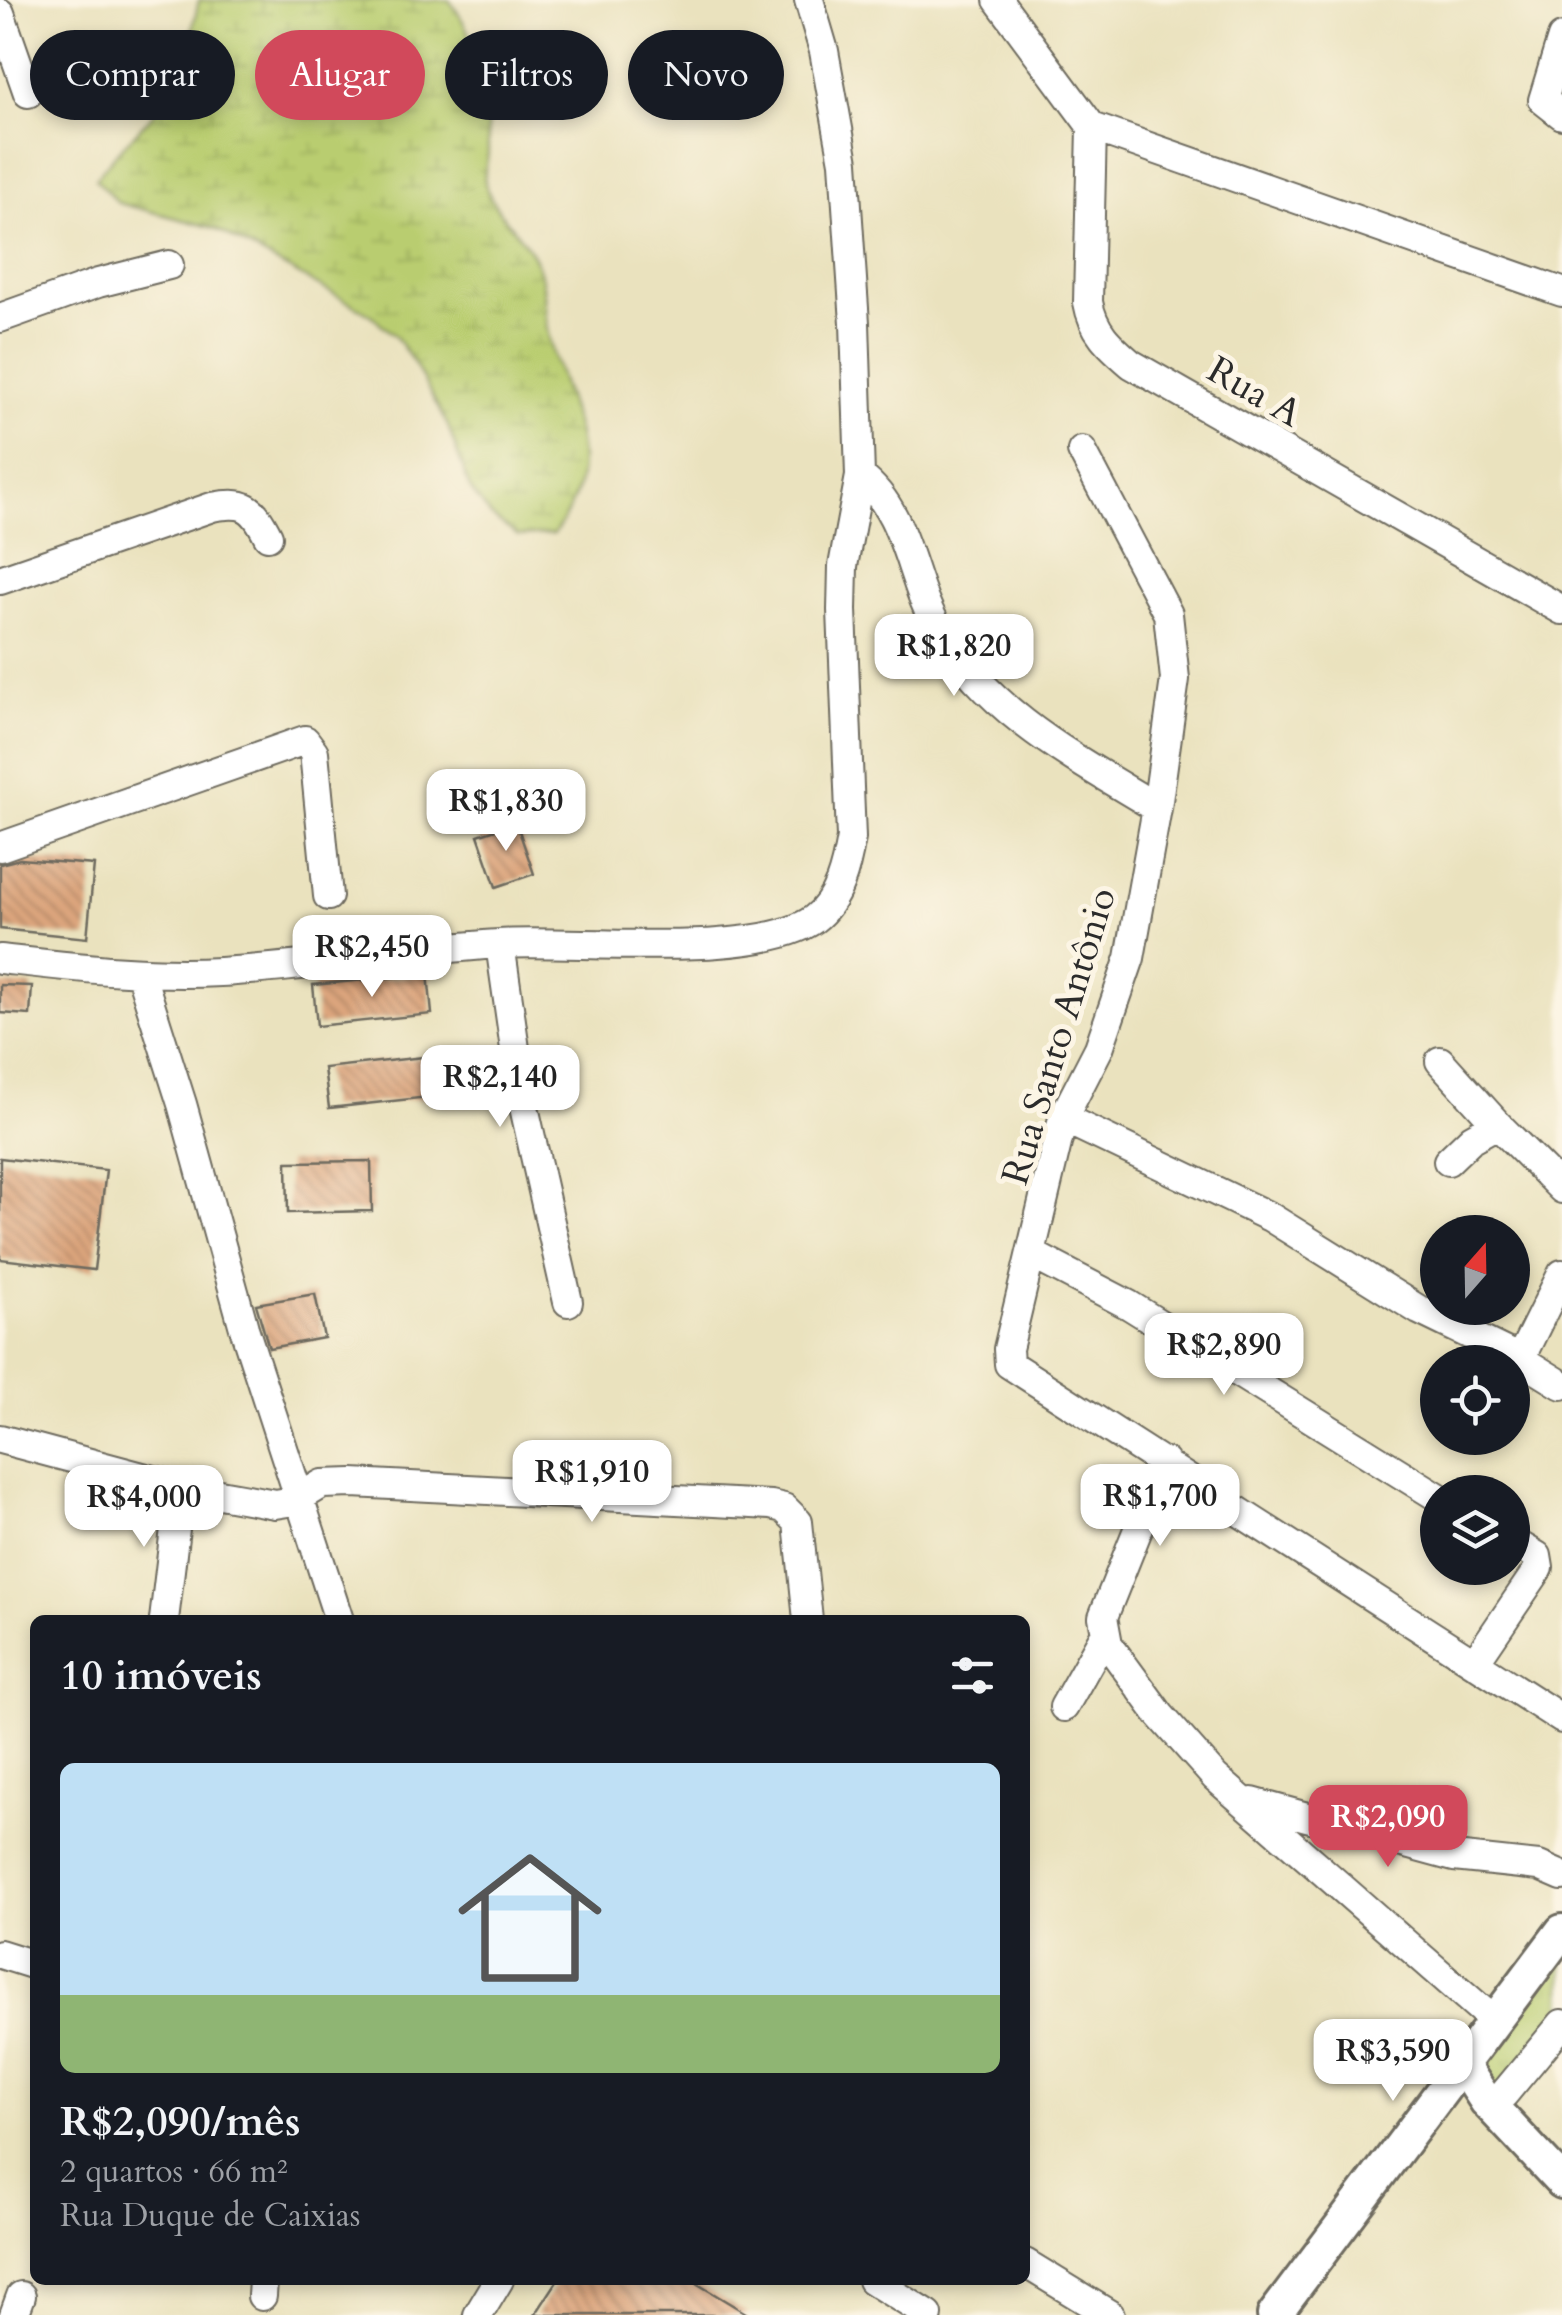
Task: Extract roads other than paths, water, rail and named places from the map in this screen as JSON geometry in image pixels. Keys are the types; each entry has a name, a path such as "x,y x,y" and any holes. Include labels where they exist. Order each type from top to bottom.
{"main road":[{"path":"1274,2315 1561,1934"},
{"path":"1462,2064 1495,2097 1562,2182"},
{"path":"1438,2096 1495,2097"}],"street":[{"path":"0,959 140,972 331,964 500,944 695,943 788,932 814,920 840,882 851,838 843,566 860,476 844,162 824,51 809,0"},
{"path":"998,0 1092,126 1562,292"},
{"path":"0,13 28,92"},
{"path":"1562,38 1543,100 1562,115"},
{"name":"Rua A","path":"1092,126 1088,302 1091,320 1102,338 1131,364 1562,610"},
{"path":"0,318 98,283 168,265"},
{"name":"Rua Santo Antônio","path":"1082,451 1150,576 1172,633 1175,680 1158,808 1122,982 1099,1048 1063,1118 1008,1349 1009,1364 1165,1462"},
{"path":"860,476 892,510 922,599 967,671 1008,712 1075,762 1158,808"},
{"path":"0,580 212,507 237,502 256,512 268,536"},
{"path":"0,847 305,740 314,752 328,896"},
{"path":"500,944 522,1098 568,1302"},
{"path":"140,972 182,1104 244,1328 302,1494 338,1615"},
{"path":"1440,1062 1562,1189"},
{"path":"1063,1118 1270,1217 1419,1310 1491,1345"},
{"path":"1448,1161 1472,1138 1497,1124"},
{"path":"1033,1255 1129,1305 1420,1487"},
{"path":"1527,1345 1562,1274"},
{"path":"1530,1365 1562,1385"},
{"path":"0,1439 180,1488 275,1504 286,1504 322,1484 392,1484 784,1508 798,1522 802,1540 808,1615"},
{"path":"1064,1707 1104,1626 1165,1462 1562,1720"},
{"path":"165,1615 180,1488"},
{"path":"1530,1551 1538,1556 1539,1568 1530,1581"},
{"path":"1475,1662 1527,1585"},
{"path":"1104,1626 1160,1716 1215,1777 1493,2020"},
{"path":"1241,1798 1454,1857 1539,1866 1562,1876"},
{"path":"0,1954 30,1963"},
{"path":"1495,2097 1562,2024"},
{"path":"1030,2266 1110,2315"},
{"path":"478,2315 496,2285"},
{"path":"880,2285 928,2315"}]}
